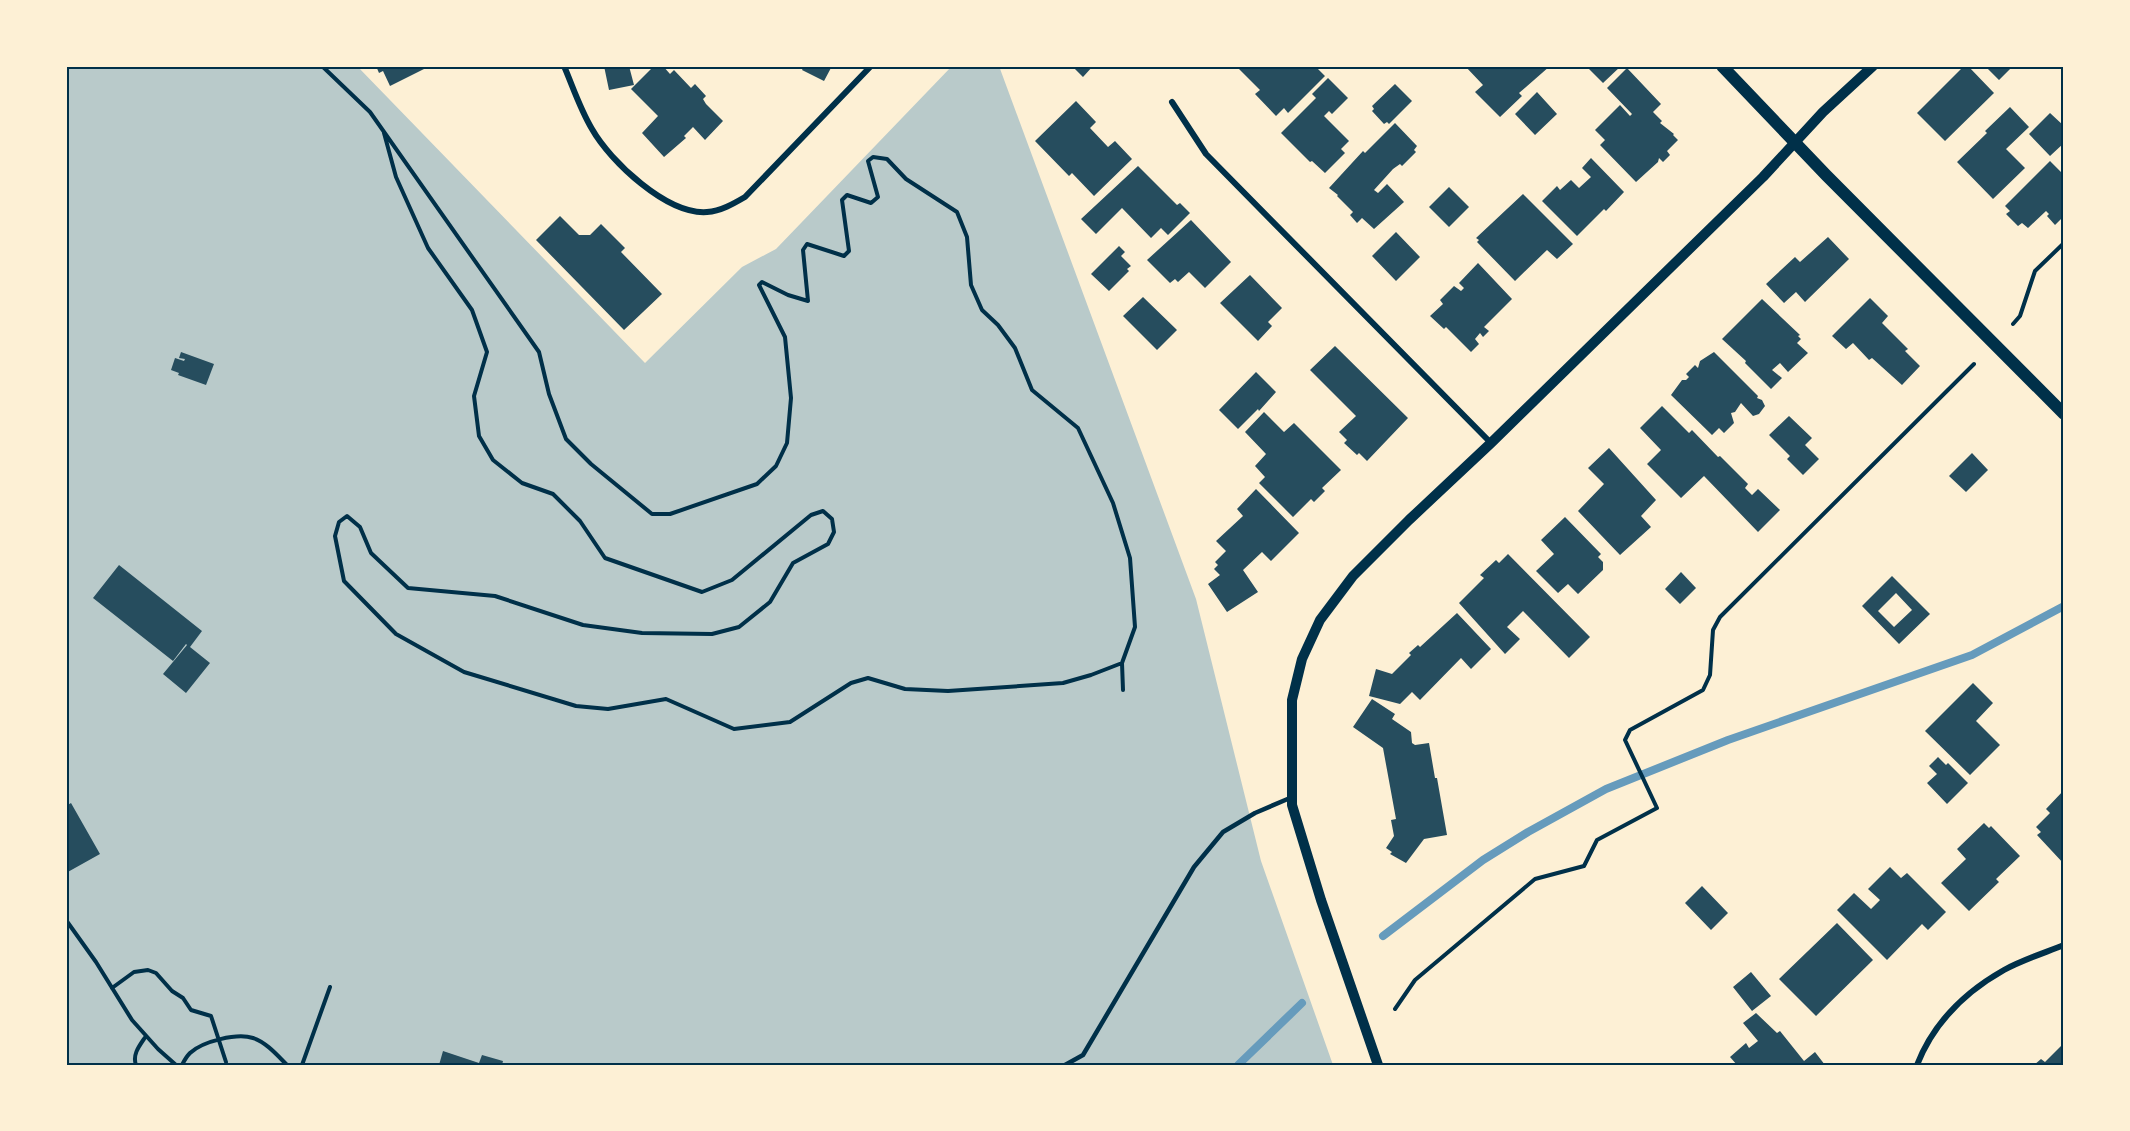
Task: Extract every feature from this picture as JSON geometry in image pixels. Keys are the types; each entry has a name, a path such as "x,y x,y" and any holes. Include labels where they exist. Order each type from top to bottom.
{"main road":[{"path":"1722,66 1826,175 2064,414"}],"street":[{"path":"564,66 593,131 613,157 664,201 688,210 706,212 723,209 745,197 870,66"},
{"path":"1378,1065 1321,900 1292,805 1292,700 1302,659 1320,620 1353,576 1796,142 1823,112 1873,66"},
{"path":"1172,102 1206,154 1491,443"},
{"path":"1917,1065 1925,1046 1942,1018 1966,996 2003,970 2064,945"}],"lane":[{"path":"1065,1065 1083,1055 1194,867 1223,832 1255,813 1292,797"}],"path":[{"path":"321,66 370,112 539,352 549,394 566,439 591,464 652,514 670,514 757,484 776,466 786,443 791,398 785,337 759,285 762,282 808,302 803,250 807,244 844,256 849,251 842,200 847,195 871,203 878,197 867,162 873,157 887,159 906,178 957,212 967,237 971,285 982,310 998,325 1015,348 1032,390 1078,428 1113,503 1130,558 1135,627 1122,663 1123,690"},
{"path":"384,133 396,177 428,248 472,310 487,352 474,396 479,436 493,460 522,483 553,494 580,521 605,558 702,592 732,580 811,515 823,511 832,519 834,532 828,544 793,562 770,602 739,627 712,634 642,633 583,625 495,596 408,588 371,553 360,527 347,516 339,522 335,536 344,581 396,634 464,672 576,706 608,709 666,699 734,729 790,722 851,683 868,678 905,689 948,691 1063,683 1122,663"},
{"path":"2013,324 2020,316 2035,271 2064,243"},
{"path":"1395,1009 1414,980 1534,879 1584,866 1597,840 1657,808 1625,740 1630,730 1703,690 1710,675 1713,630 1720,617 1974,364"},
{"path":"66,920 132,1020 176,1065"},
{"path":"66,932 72,928"},
{"path":"112,988 134,972 148,970 156,973 172,991 183,998 191,1010 211,1016 226,1062"},
{"path":"302,1065 330,987"},
{"path":"182,1065 189,1054 200,1046 239,1035 256,1038 287,1065"},
{"path":"136,1065 134,1061 136,1050 146,1036"}],"shaded area":[{"path":"66,66 357,66 645,363 742,267 776,249 952,66 999,66 1196,599 1261,861 1333,1065 66,1065"}],"building":[{"path":"376,66 430,66 390,86 383,71 379,73"},
{"path":"604,66 629,66 634,85 609,90"},
{"path":"654,66 663,66 670,74 674,70 691,88 695,84 706,96 703,99 706,104 723,121 705,140 693,127 684,136 686,138 664,157 642,133 658,116 631,89"},
{"path":"804,66 832,66 824,81 802,70"},
{"path":"1072,66 1093,66 1083,77"},
{"path":"1236,66 1315,66 1325,76 1288,113 1284,108 1276,116 1255,94 1260,90"},
{"path":"1465,66 1550,66 1519,93 1522,96 1500,117 1475,92 1483,85"},
{"path":"1586,66 1621,66 1603,83"},
{"path":"1964,66 1968,66 1994,93 1945,141 1917,113"},
{"path":"1985,66 2013,66 1999,80"},
{"path":"1627,68 1661,104 1653,112 1662,121 1660,123 1678,140 1667,151 1670,155 1663,162 1659,158 1658,162 1636,182 1600,145 1605,140 1595,130 1620,105 1630,116 1632,114 1607,88"},
{"path":"1328,78 1348,98 1332,114 1329,111 1324,116 1349,141 1341,149 1345,153 1325,173 1312,161 1310,162 1281,133 1316,98 1312,94"},
{"path":"1395,84 1412,101 1389,124 1387,122 1384,124 1372,111 1374,109 1372,106"},
{"path":"1537,92 1557,114 1535,135 1515,114"},
{"path":"1076,101 1096,122 1090,128 1108,147 1115,141 1132,159 1094,196 1072,173 1069,176 1035,141"},
{"path":"2010,107 2029,127 2006,149 2025,168 1993,199 1957,162"},
{"path":"2050,113 2064,126 2064,143 2050,156 2029,134"},
{"path":"1395,123 1417,146 1414,150 1416,152 1402,166 1400,164 1393,169 1374,190 1378,193 1387,184 1404,202 1374,229 1362,218 1357,223 1350,215 1353,212 1329,188 1363,151 1365,153"},
{"path":"1591,158 1624,192 1577,236 1542,201 1557,186 1560,190 1571,180 1579,188 1591,177 1582,168"},
{"path":"2050,161 2062,173 2064,171 2064,216 2055,225 2047,216 2049,214 2046,211 2028,228 2022,223 2018,226 2006,214 2010,211 2005,206"},
{"path":"1138,166 1177,205 1180,203 1190,213 1168,235 1161,228 1151,238 1122,208 1096,234 1081,219"},
{"path":"1449,187 1469,207 1449,227 1429,207"},
{"path":"1523,194 1573,244 1557,259 1547,250 1515,281 1477,242 1479,240 1476,238"},
{"path":"560,216 579,235 590,235 601,224 625,248 621,252 662,294 624,330 536,240"},
{"path":"1191,220 1231,262 1205,288 1189,272 1178,282 1175,279 1170,283 1147,260"},
{"path":"1396,232 1420,257 1396,281 1372,256"},
{"path":"1828,237 1849,259 1805,302 1796,292 1784,303 1766,284 1795,257 1800,262"},
{"path":"1119,246 1125,252 1121,256 1131,266 1127,269 1129,271 1109,291 1091,274"},
{"path":"1478,263 1512,299 1484,327 1489,331 1483,337 1480,333 1475,339 1479,344 1471,352 1446,327 1444,329 1430,316 1443,304 1440,300 1454,286 1461,291 1464,288 1459,283"},
{"path":"1250,275 1282,308 1268,322 1272,326 1258,341 1220,303"},
{"path":"1143,297 1177,330 1157,350 1123,316"},
{"path":"1870,298 1888,316 1882,323 1908,349 1905,351 1920,366 1902,385 1872,358 1869,360 1853,343 1846,349 1832,336"},
{"path":"1762,299 1800,335 1798,336 1801,339 1797,343 1808,353 1788,372 1780,363 1772,370 1782,378 1771,389 1722,339"},
{"path":"1335,346 1408,418 1367,461 1344,443 1347,440 1339,432 1356,416 1310,370"},
{"path":"181,352 214,364 206,385 178,375 179,373 171,370 175,358 184,361 185,359 179,358"},
{"path":"1714,352 1758,396 1757,398 1762,400 1765,406 1759,414 1753,416 1741,403 1735,412 1731,413 1734,423 1724,433 1719,428 1712,435 1671,395 1682,380 1689,377 1686,374 1695,365 1698,368 1700,361"},
{"path":"1256,372 1276,392 1238,429 1219,410"},
{"path":"1662,406 1689,433 1692,430 1718,457 1720,456 1748,484 1745,488 1752,495 1758,489 1780,510 1758,532 1704,476 1681,498 1647,464 1661,450 1640,428"},
{"path":"1264,412 1284,432 1294,423 1341,470 1322,488 1325,491 1314,502 1311,499 1293,517 1259,483 1265,477 1255,466 1266,454 1245,432"},
{"path":"1789,416 1812,438 1805,445 1819,459 1803,475 1787,459 1790,456 1769,435"},
{"path":"1609,448 1656,500 1641,516 1651,527 1620,555 1578,511 1604,484 1588,468"},
{"path":"1972,453 1988,470 1966,492 1949,476"},
{"path":"1256,489 1299,533 1271,561 1262,552 1243,570 1258,592 1227,612 1208,584 1220,575 1214,569 1218,565 1215,562 1226,551 1216,541 1243,516 1237,509"},
{"path":"1565,517 1601,554 1598,557 1603,562 1603,570 1578,594 1568,584 1558,593 1536,571 1554,554 1541,540"},
{"path":"1508,554 1590,637 1569,658 1523,611 1507,627 1520,639 1505,654 1459,603 1484,578 1480,575 1496,560 1499,563"},
{"path":"119,565 202,631 190,647 210,663 186,693 163,674 187,645 173,661 93,598"},
{"path":"1681,572 1696,588 1680,604 1665,589"},
{"path":"1892,576 1930,614 1899,644 1862,606","holes":["1896,593 1912,610 1894,627 1878,611"]},
{"path":"1457,613 1491,649 1471,669 1461,658 1420,700 1412,692 1400,704 1369,696 1376,669 1392,674 1411,655 1409,653 1418,645 1420,647"},
{"path":"1973,683 1993,703 1976,721 2000,745 1970,775 1925,731"},
{"path":"1372,699 1395,714 1392,719 1411,732 1412,743 1415,745 1429,743 1435,778 1437,778 1447,835 1424,839 1406,863 1390,854 1392,852 1386,848 1394,836 1391,820 1396,819 1383,748 1353,727"},
{"path":"1938,757 1946,765 1948,763 1968,783 1947,804 1927,783 1937,774 1929,766"},
{"path":"2064,790 2064,864 2037,835 2041,832 2036,827 2050,813 2046,809"},
{"path":"71,803 100,854 66,873 66,806"},
{"path":"1984,823 1989,828 1991,826 2020,856 1996,879 1999,882 1969,911 1941,883 1966,859 1957,849"},
{"path":"1890,867 1901,878 1907,873 1946,912 1928,930 1922,924 1887,960 1837,910 1854,893 1871,909 1880,900 1868,889"},
{"path":"1702,886 1728,913 1711,930 1685,903"},
{"path":"1837,923 1873,960 1816,1016 1779,979"},
{"path":"1751,972 1771,996 1752,1011 1733,987"},
{"path":"1756,1013 1777,1033 1780,1031 1804,1061 1815,1052 1825,1065 1737,1065 1730,1057 1746,1043 1749,1048 1758,1041 1743,1023"},
{"path":"2064,1043 2064,1065 2034,1065 2041,1059 2045,1062"},
{"path":"443,1051 479,1063 482,1055 503,1061 502,1065 439,1065"}],"waterway":[{"path":"1383,936 1483,860 1606,789 1728,740 1972,655 2064,606"},
{"path":"1238,1065 1302,1003"}]}
